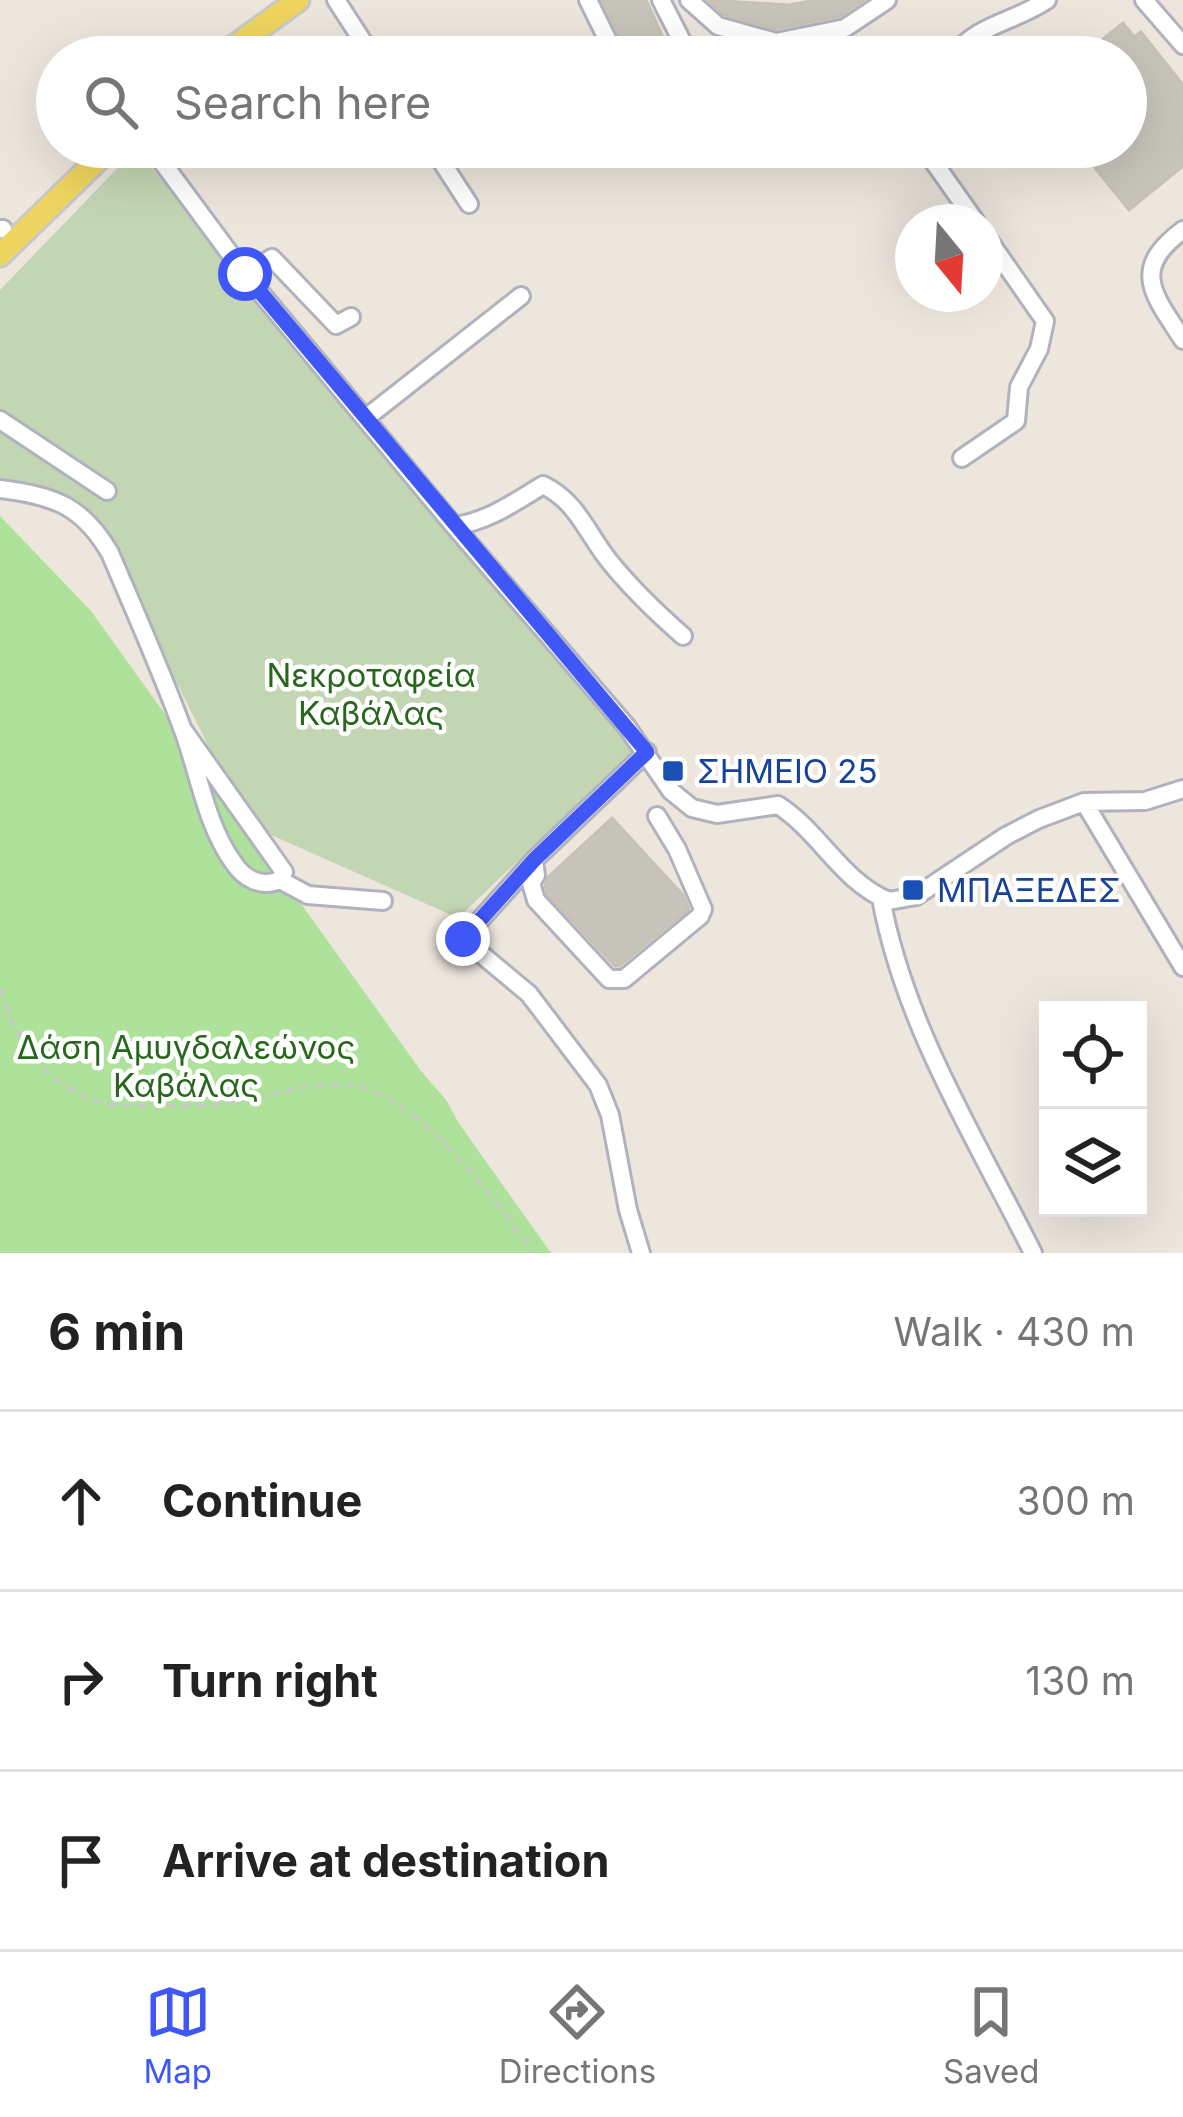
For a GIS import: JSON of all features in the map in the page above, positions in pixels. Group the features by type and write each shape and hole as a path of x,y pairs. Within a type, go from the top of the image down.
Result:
{"main road":[{"path":"249,36 298,0"},
{"path":"0,256 90,168"}],"street":[{"path":"336,0 360,36"},
{"path":"588,0 606,36"},
{"path":"661,0 679,36"},
{"path":"688,0 718,26 754,36"},
{"path":"806,36 845,28 886,0"},
{"path":"969,36 1022,17 1047,0"},
{"path":"1144,0 1183,45"},
{"path":"167,168 245,274 647,752 671,790 692,808 717,814 778,805 860,885 890,902 916,896 1006,836 1084,802 1145,801 1183,789"},
{"path":"446,168 470,204"},
{"path":"938,168 963,204"},
{"path":"1183,230 1157,250 1150,268 1157,300 1183,340"},
{"path":"245,274 272,258 336,325 351,317"},
{"path":"962,458 1016,421 1019,387 1039,350 1045,321 1003,262"},
{"path":"366,418 521,296"},
{"path":"0,420 107,491"},
{"path":"454,526 498,512 543,485 560,493 610,562 683,636"},
{"path":"0,489 52,499 76,510 94,526 110,553 184,731 209,811 236,867 254,881 268,885 280,880 281,862 249,826 184,731"},
{"path":"641,1253 610,1115 598,1084 529,994 463,939 534,860 647,752"},
{"path":"1084,802 1183,967"},
{"path":"534,860 536,875 531,883 536,900 609,979 624,979 703,909 657,816"},
{"path":"280,880 308,895 383,901"},
{"path":"881,898 898,970 916,1017 1033,1253"}],"path":[{"path":"0,989 13,1029 54,1079 96,1102 112,1106 219,1104 337,1084 391,1096 509,1215 532,1253"}],"green space":[{"name":"Νεκροταφεία Καβάλας","path":"118,168 152,168 636,748 458,918 262,831 238,805 95,520 0,487 0,290"},
{"name":"Δάση Αμυγδαλεώνος Καβάλας","path":"0,516 91,611 447,1101 551,1253 0,1253"}],"building":[{"path":"602,0 646,0 662,36 619,36"},
{"path":"708,0 789,5 864,0 840,16 776,29 724,15"},
{"path":"1123,23 1133,36 1107,36"},
{"path":"1147,40 1183,85 1183,166 1129,210 1095,168 1147,168"},
{"path":"612,818 683,895 689,909 619,966 547,894 545,885"}],"place":[{"name":"ΣΗΜΕΙΟ 25","path":"673,771"},
{"name":"ΜΠΑΞΕΔΕΣ","path":"913,890"}],"route":[{"path":"245,274 647,752 534,860 463,939"}]}
